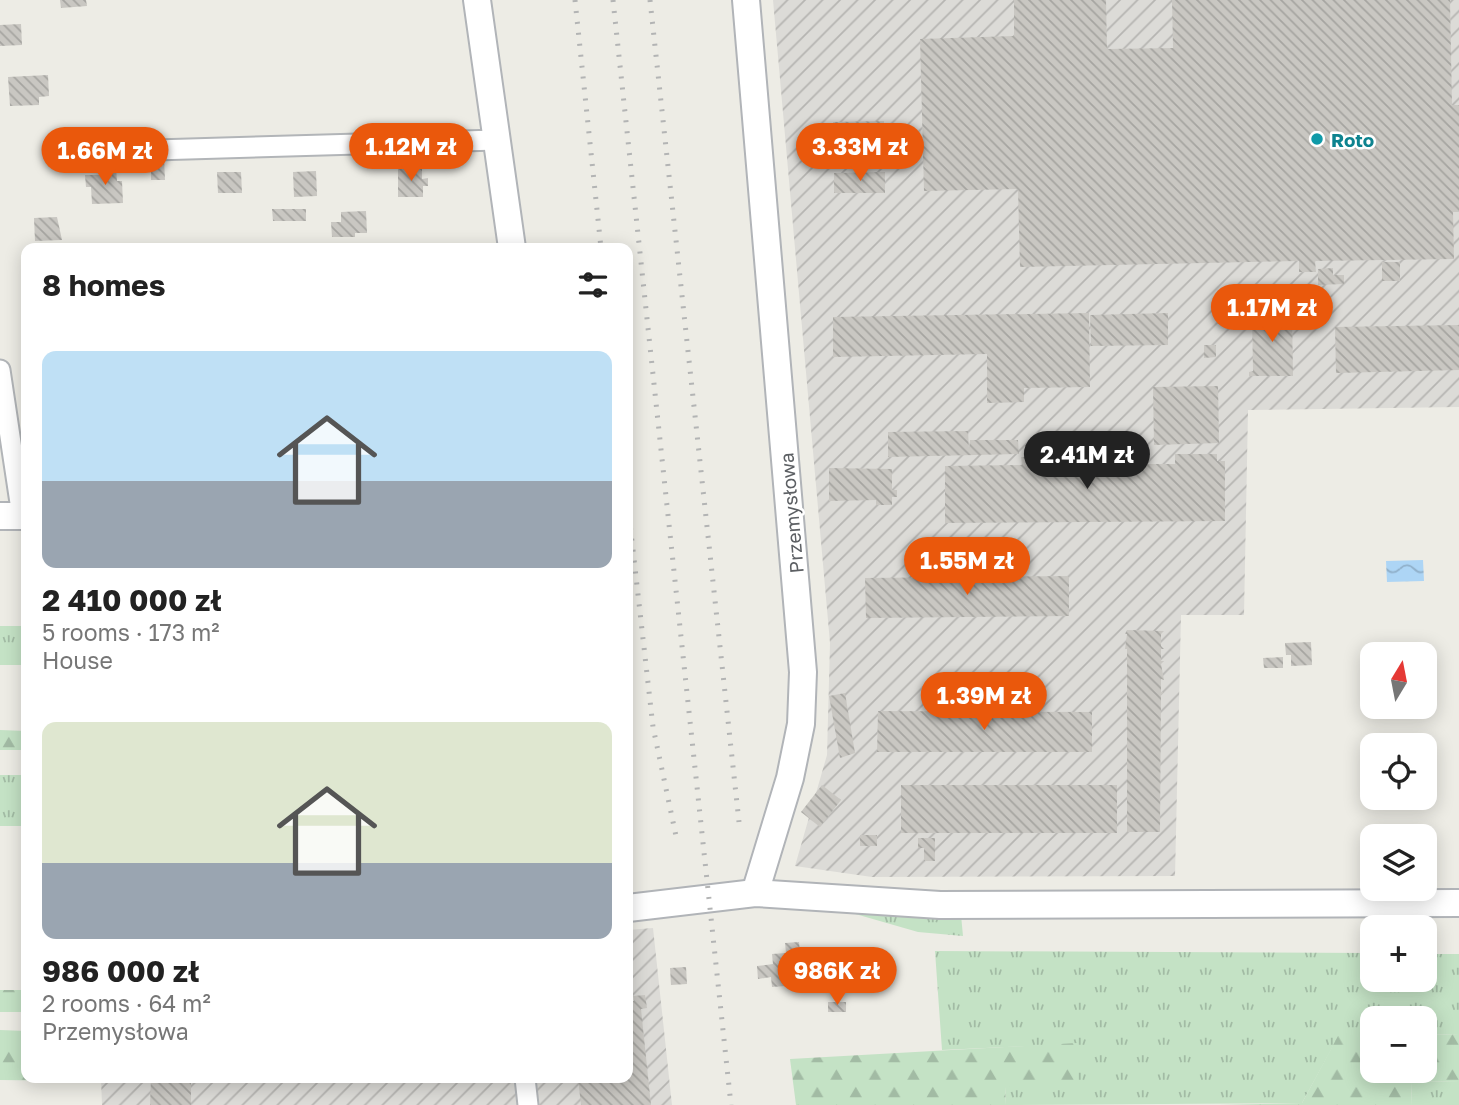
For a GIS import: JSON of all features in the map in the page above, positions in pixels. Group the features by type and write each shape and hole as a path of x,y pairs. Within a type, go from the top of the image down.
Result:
{"street":[{"path":"477,0 511,243"},
{"name":"Przemysłowa","path":"746,0 803,673 801,724 790,778 755,893"},
{"path":"155,150 497,140"},
{"path":"0,370 16,516"},
{"path":"633,907 755,893 940,905 1459,903"},
{"path":"525,1083 528,1105"}],"shaded area":[{"path":"773,0 1459,0 1459,407 1248,410 1244,615 1181,615 1175,876 872,877 795,866 827,755 830,643"},
{"path":"653,928 672,1105 102,1105 101,1083 633,1083 633,930"}],"green space":[{"path":"0,626 21,626 21,665 0,665"},
{"path":"0,730 21,731 21,750 0,750"},
{"path":"0,775 21,775 21,826 0,826"},
{"path":"838,909 961,915 963,936 918,932"},
{"path":"935,951 1360,953 1360,992 1437,992 1437,954 1459,954 1459,1034 1437,1035 1437,1006 1360,1006 1360,1036 1338,1037 1302,1103 1006,1105 1005,1087 1077,1044 942,1050"},
{"path":"0,990 21,990 21,1012 0,1012"},
{"path":"0,1030 21,1031 21,1080 0,1080"},
{"path":"1459,1034 1459,1081 1437,1081 1437,1035"},
{"path":"1338,1036 1360,1036 1360,1083 1411,1083 1412,1105 1219,1105 1302,1103"},
{"path":"1077,1043 1077,1084 1005,1087 1006,1105 796,1105 790,1059"},
{"path":"1459,1081 1459,1105 1412,1105 1411,1083"}],"water":[{"path":"1423,560 1424,581 1387,582 1386,561"}],"building":[{"path":"60,0 86,0 87,6 61,8"},
{"path":"1014,0 1106,0 1107,49 1173,48 1172,0 1450,0 1452,105 1459,105 1459,212 1453,212 1454,259 1315,261 1316,272 1299,272 1299,261 1020,267 1018,189 924,191 920,39 1014,36"},
{"path":"21,24 22,45 0,46 0,25"},
{"path":"48,75 49,96 39,97 39,105 10,106 8,77"},
{"path":"884,121 884,141 833,142 833,122"},
{"path":"884,146 884,166 834,167 833,147"},
{"path":"377,151 395,151 395,169 378,169"},
{"path":"164,159 165,180 151,180 151,160"},
{"path":"102,167 116,167 117,181 122,181 123,203 92,204 91,187 86,187 85,175 102,175"},
{"path":"398,169 422,169 422,179 428,178 428,186 423,186 423,197 398,197"},
{"path":"316,171 317,196 294,197 293,172"},
{"path":"217,172 241,172 242,193 218,193"},
{"path":"885,172 885,193 834,193 834,173"},
{"path":"272,209 306,209 306,221 273,221"},
{"path":"366,211 367,233 355,233 355,237 332,237 331,222 341,222 341,212"},
{"path":"57,217 62,240 35,241 34,218"},
{"path":"1382,262 1400,262 1400,281 1382,281"},
{"path":"1333,268 1333,275 1344,275 1344,284 1318,285 1318,269"},
{"path":"1292,312 1293,376 1249,376 1249,372 1253,371 1252,313"},
{"path":"1089,313 1090,387 1024,388 1024,402 987,403 987,354 833,357 833,317"},
{"path":"1168,313 1168,345 1091,346 1090,315"},
{"path":"1459,325 1459,370 1336,373 1335,327"},
{"path":"1204,345 1216,345 1216,357 1204,358"},
{"path":"1218,386 1219,443 1154,445 1153,387"},
{"path":"968,431 969,449 970,440 1018,440 1019,454 888,457 888,432"},
{"path":"1175,454 1217,454 1217,461 1225,461 1225,521 945,523 945,466 1022,465 1021,457 1127,456 1127,464 1175,464"},
{"path":"829,468 892,469 892,490 897,490 897,497 892,497 892,505 876,505 876,500 829,501"},
{"path":"1069,576 1069,616 866,618 865,578"},
{"path":"1127,630 1164,631 1161,634 1164,680 1161,679 1161,692 1164,692 1161,695 1160,832 1127,832"},
{"path":"1311,642 1312,665 1291,666 1291,655 1286,655 1285,643"},
{"path":"1283,657 1283,668 1264,668 1263,658"},
{"path":"845,693 855,753 840,758 829,696"},
{"path":"878,711 1092,712 1092,752 877,752"},
{"path":"822,785 841,800 820,827 801,812"},
{"path":"901,785 1117,785 1117,833 901,833"},
{"path":"860,835 877,835 877,846 860,846"},
{"path":"918,838 935,838 935,861 924,861 924,848 918,848"},
{"path":"799,942 801,962 782,964 785,986 772,987 771,977 758,979 757,966 773,964 772,954 786,953 785,943"},
{"path":"686,967 687,984 671,985 670,968"},
{"path":"645,995 647,1008 641,1009 651,1105 581,1105 579,1083 633,1083 633,996"},
{"path":"828,1002 846,1002 846,1012 828,1012"},
{"path":"151,1083 191,1083 191,1105 150,1105"}],"railway":[{"path":"575,0 600,243"},
{"path":"613,0 731,1105"},
{"path":"650,0 739,822"},
{"path":"633,550 653,727 676,836"}],"place":[{"name":"Roto","path":"1317,139"}]}
